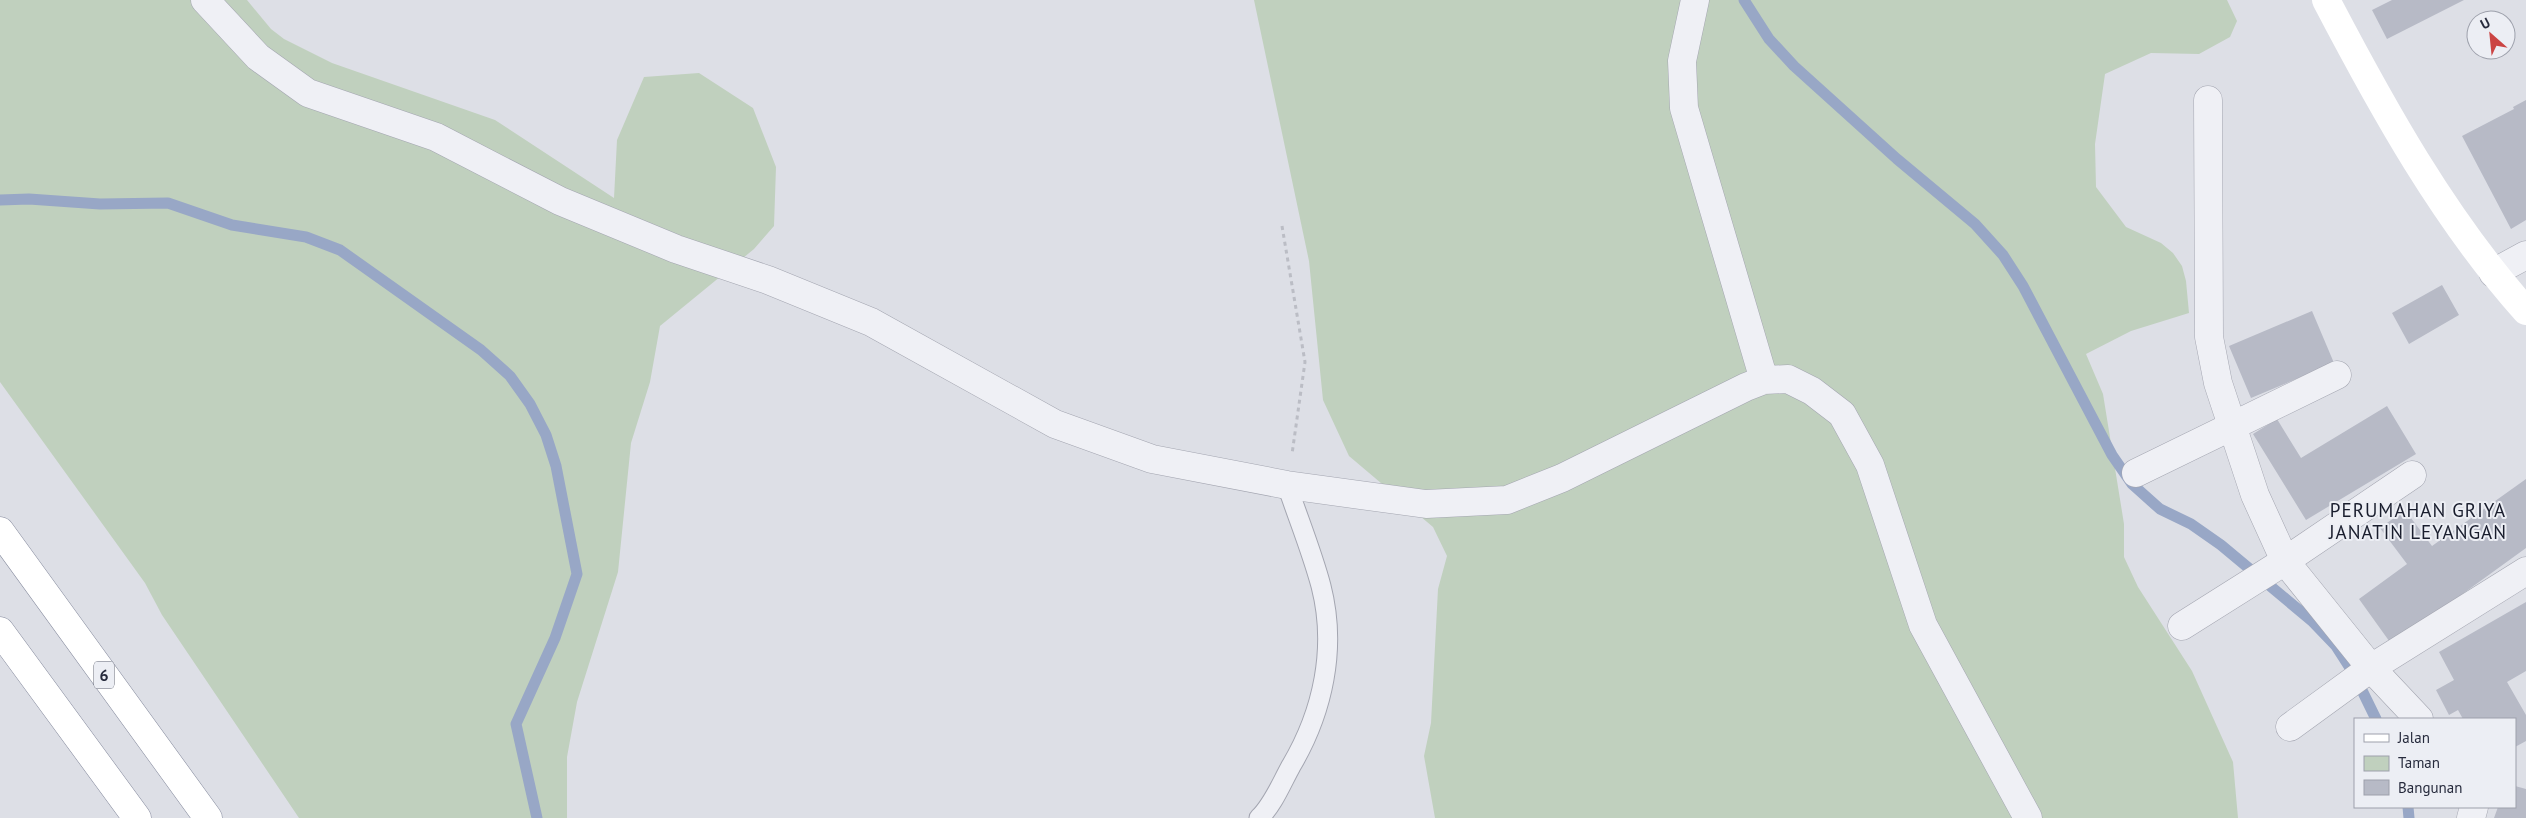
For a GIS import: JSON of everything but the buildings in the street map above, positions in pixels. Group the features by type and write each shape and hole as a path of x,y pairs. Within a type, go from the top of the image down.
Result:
{"main road":[{"path":"2326,0 2364,72 2450,216 2492,273 2526,311"},
{"name":"6","path":"0,531 208,818"},
{"path":"0,631 137,818"}],"street":[{"path":"205,0 258,57 308,93 436,137 560,201 676,249 768,280 871,322 1055,424 1152,460 1288,484 1426,504 1507,500 1562,478 1746,387 1764,380 1788,379 1812,391 1842,414 1870,465 1923,625 2028,818"},
{"path":"1695,0 1682,61 1684,108 1764,380"},
{"path":"2208,100 2209,337 2218,383 2255,494 2268,572 2360,675 2417,718"},
{"path":"2492,273 2526,256"},
{"path":"2136,473 2337,375"},
{"path":"2182,626 2268,572 2412,475"},
{"path":"2290,727 2360,675 2524,575"}],"lane":[{"path":"1259,818 1299,752 1319,707 1328,658 1327,621 1321,586 1288,484"}],"path":[{"path":"1282,226 1305,362 1288,484"}],"green space":[{"path":"0,0 247,0 271,29 284,39 332,63 495,120 614,198 617,140 644,77 699,73 753,108 776,167 774,226 754,249 660,326 650,382 631,443 618,572 577,702 567,757 567,818 299,818 162,615 145,583 0,382"},
{"path":"1254,0 2227,0 2237,21 2230,37 2199,54 2151,53 2105,74 2095,144 2096,187 2126,227 2161,243 2173,253 2182,266 2186,281 2189,313 2131,331 2086,354 2103,394 2124,524 2124,557 2138,587 2192,671 2233,762 2238,818 1435,818 1424,756 1431,723 1438,589 1447,556 1433,527 1349,456 1323,400 1309,261"}],"waterway":[{"path":"1744,0 1769,39 1794,66 1897,159 1975,224 2003,255 2023,286 2112,455 2132,484 2160,509 2191,524 2221,545 2312,621 2336,646 2354,674 2376,718"},
{"path":"0,200 29,199 100,204 168,203 232,225 306,237 340,250 481,350 510,376 530,404 546,435 556,466 577,574 555,638 516,724 537,818"},
{"path":"2408,808 2409,818"}],"district":[{"name":"PERUMAHAN GRIYA JANATIN LEYANGAN","path":"2418,521"}]}
